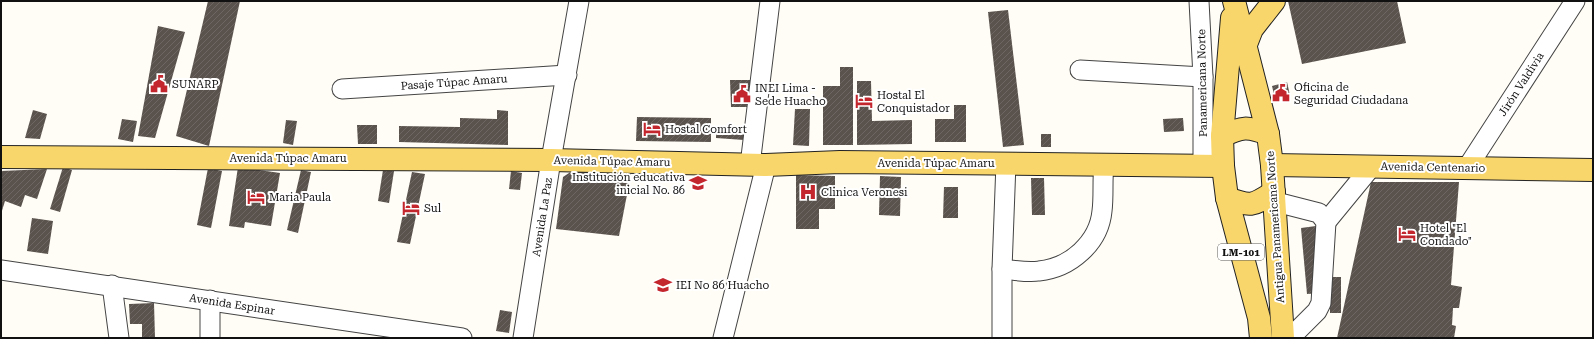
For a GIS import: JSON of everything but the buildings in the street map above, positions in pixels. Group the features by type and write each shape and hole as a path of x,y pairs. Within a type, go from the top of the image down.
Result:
{"main road":[{"name":"Antigua Panamericana Norte","path":"1234,1 1268,134 1275,197 1283,338"},
{"name":"Antigua Panamericana Norte","path":"1234,1 1222,136 1213,166 1227,198 1259,318 1261,338"},
{"path":"1245,47 1252,29 1274,1"},
{"path":"1222,136 1239,128 1252,128 1268,134"},
{"name":"Avenida Túpac Amaru","path":"1,157 551,160 758,165 840,162 1213,166"},
{"name":"Avenida Centenario","path":"1272,165 1593,170"},
{"path":"1227,198 1241,203 1255,204 1275,197"}],"street":[{"name":"Avenida La Paz","path":"523,338 551,160 579,1"},
{"path":"723,338 758,165 770,1"},
{"name":"Panamericana Norte","path":"1199,1 1203,77 1213,166"},
{"name":"Jirón Valdivia","path":"1467,168 1575,1"},
{"path":"1080,70 1203,77"},
{"name":"Pasaje Túpac Amaru","path":"342,89 567,75"},
{"path":"1002,338 1002,269 1006,163"},
{"path":"1002,269 1039,272 1064,263 1081,253 1096,235 1102,212 1104,165"},
{"path":"1290,338 1317,311 1321,303 1326,222 1372,166"},
{"path":"1275,197 1319,213 1326,222"},
{"name":"Avenida Espinar","path":"1,270 112,285 462,338"},
{"path":"112,285 119,338"},
{"path":"210,300 210,338"}],"place":[{"name":"SUNARP","path":"159,84"},
{"name":"Oficina de Seguridad Ciudadana","path":"1281,93"},
{"name":"INEI Lima - Sede Huacho","path":"742,94"},
{"name":"Hostal El Conquistador","path":"864,101"},
{"name":"Hostal Comfort","path":"652,129"},
{"name":"Institución educativa inicial No. 86","path":"698,183"},
{"name":"Clinica Veronesi","path":"808,192"},
{"name":"Maria Paula","path":"256,197"},
{"name":"Sul","path":"411,208"},
{"name":"Hotel \"El Condado\"","path":"1407,234"},
{"name":"IEI No 86 Huacho","path":"663,285"}]}
